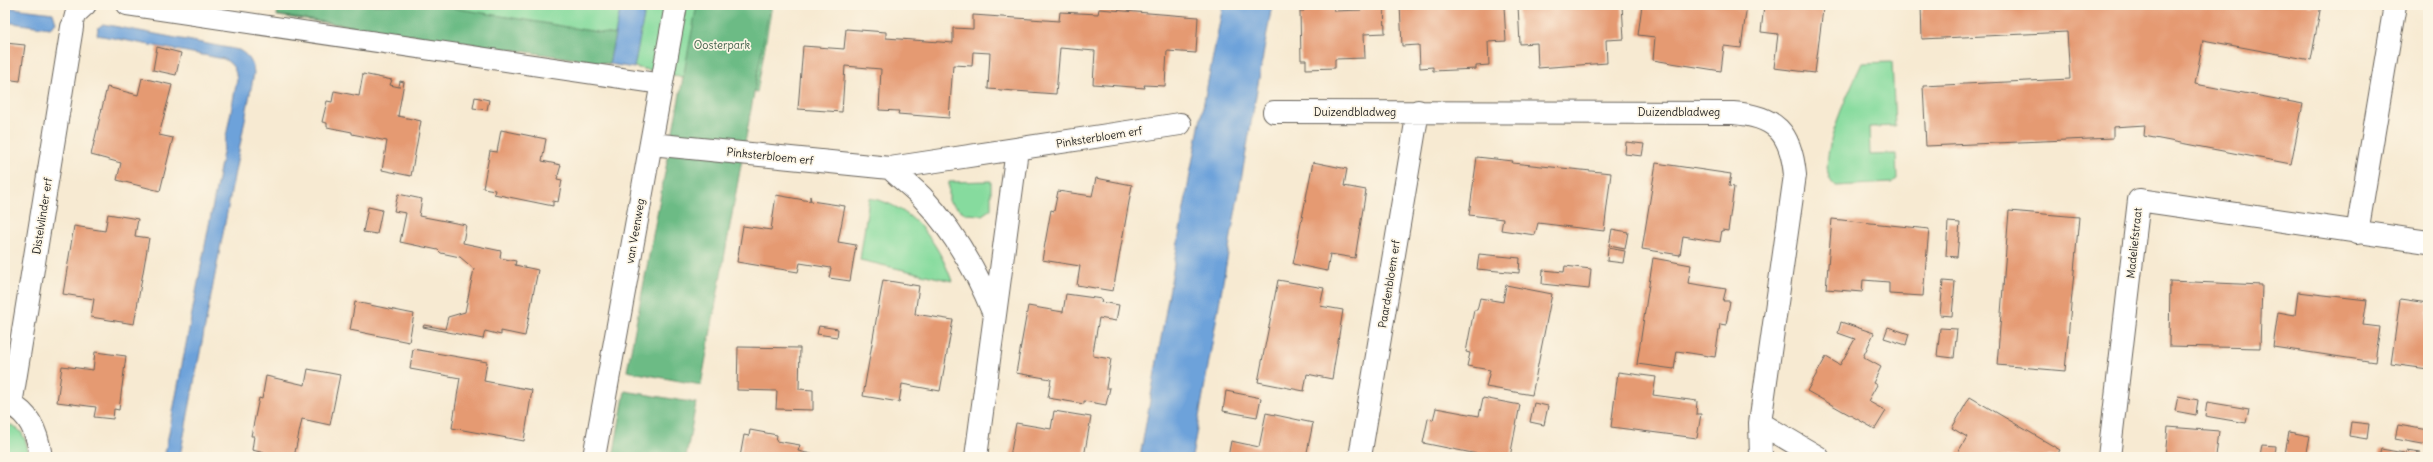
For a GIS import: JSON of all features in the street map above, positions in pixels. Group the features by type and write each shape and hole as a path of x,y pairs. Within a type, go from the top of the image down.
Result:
{"street":[{"name":"van Veenweg","path":"594,457 676,5"},
{"path":"2357,233 2395,5"},
{"name":"Distelvlinder erf","path":"41,457 29,420 22,410 8,406 72,27"},
{"name":"Duizendbladweg","path":"1274,112 1418,111 1733,113 1753,114 1770,121 1785,136 1793,154 1795,175 1760,423 1761,457"},
{"name":"Paardenbloem erf","path":"1360,457 1418,111"},
{"name":"Pinksterbloem erf","path":"651,144 890,168 1017,150 1180,124"},
{"path":"976,457 1017,150"},
{"path":"890,168 922,197 949,232 980,280 994,314"},
{"name":"Madeliefstraat","path":"2109,457 2138,200 2357,233 2428,242"},
{"path":"1760,423 1818,457"}],"lane":[{"path":"72,27 75,15 86,5"},
{"path":"127,5 662,84"}],"green space":[{"name":"Oosterpark","path":"279,5 772,5 757,92 634,67 277,16"},
{"path":"279,5 435,5 616,35 609,64 277,15"},
{"path":"697,5 770,5 701,385 627,371"},
{"path":"1892,62 1895,126 1869,127 1870,155 1896,154 1897,179 1891,183 1836,186 1829,177 1827,163 1835,127 1850,89 1862,63"},
{"path":"991,181 991,209 982,215 966,214 949,202 949,182"},
{"path":"869,198 898,208 921,228 931,239 952,281 860,260"},
{"path":"625,391 696,403 686,457 613,457"},
{"path":"11,425 16,427 22,434 30,457 5,457 5,426"}],"water":[{"path":"621,5 646,5 634,68 609,64"},
{"path":"1223,5 1272,5 1192,457 1140,457 1192,163"},
{"path":"5,7 53,13 56,23 50,28 5,22"},
{"path":"103,24 239,50 250,60 254,73 180,456 165,453 237,76 232,65 224,59 97,35 98,28"}],"building":[{"path":"1333,5 1334,11 1361,10 1361,5 1384,5 1385,33 1364,34 1365,58 1335,59 1335,68 1306,69 1306,60 1301,60 1300,11 1304,11 1304,6"},
{"path":"1400,5 1504,6 1506,41 1488,42 1489,65 1476,66 1476,69 1433,71 1433,67 1420,68 1419,45 1402,46"},
{"path":"1518,5 1622,5 1624,39 1606,40 1607,63 1538,68 1537,43 1520,44"},
{"path":"1642,5 1747,5 1741,48 1724,46 1721,71 1653,60 1655,37 1638,35"},
{"path":"1764,5 1794,5 1823,9 1815,73 1774,68 1778,34 1761,32"},
{"path":"1921,5 2321,5 2311,60 2203,40 2195,84 2303,104 2291,164 2144,136 2145,125 2113,127 2113,138 1926,146 1923,86 2070,79 2067,32 1922,39"},
{"path":"1099,9 1198,17 1196,53 1167,51 1165,86 1144,85 1145,88 1093,84 1095,51 1060,48 1056,94 988,89 990,53 973,52 972,66 953,65 949,118 898,114 899,111 879,110 881,69 845,66 842,112 798,109 803,46 844,49 846,29 886,32 886,38 953,43 953,28 973,29 973,15 1059,21 1060,12 1098,14"},
{"path":"5,43 25,45 20,81 5,79"},
{"path":"157,47 181,53 176,75 153,70"},
{"path":"363,74 392,80 390,85 399,87 400,81 404,82 398,116 421,121 411,176 382,170 387,141 327,127 327,123 322,122 327,101 332,102 334,91 359,96"},
{"path":"142,78 172,85 159,135 173,138 160,191 117,180 121,163 91,155 107,87 138,95"},
{"path":"475,97 489,100 487,110 473,108"},
{"path":"501,130 546,139 542,161 561,165 557,179 562,180 558,202 553,201 553,206 494,194 495,190 483,188 490,151 497,152"},
{"path":"1626,142 1644,144 1642,156 1625,154"},
{"path":"5,143 9,143 6,166 5,166"},
{"path":"1477,157 1513,161 1512,163 1611,173 1604,231 1538,223 1535,235 1501,230 1503,219 1469,215"},
{"path":"1313,162 1347,169 1344,186 1366,190 1355,258 1330,254 1327,271 1293,264"},
{"path":"1656,163 1731,174 1729,186 1734,187 1728,231 1722,230 1720,242 1683,236 1680,255 1642,249"},
{"path":"1096,178 1132,185 1113,291 1077,285 1080,266 1042,260 1051,210 1054,211 1058,191 1092,196"},
{"path":"398,194 422,199 419,216 466,225 463,243 501,251 500,258 516,261 515,265 538,270 525,336 501,331 501,335 485,331 483,339 423,327 424,325 445,329 448,317 465,312 474,269 460,257 441,253 438,250 400,242 406,213 394,211"},
{"path":"776,195 810,201 810,196 811,201 845,206 838,242 856,245 850,281 829,278 831,268 800,263 798,272 737,262 743,226 771,230"},
{"path":"368,207 382,210 377,234 363,232"},
{"path":"2009,211 2079,217 2065,371 1997,365"},
{"path":"108,214 138,219 135,236 149,238 134,324 91,317 94,299 63,294 74,226 105,231"},
{"path":"1832,219 1929,229 1923,296 1889,294 1889,282 1863,280 1862,292 1826,289"},
{"path":"1948,222 1960,223 1957,257 1946,256"},
{"path":"1612,229 1628,232 1625,249 1609,246"},
{"path":"1608,248 1625,251 1623,263 1607,261"},
{"path":"1479,254 1520,258 1519,273 1477,269"},
{"path":"1653,258 1691,265 1688,283 1726,289 1723,301 1730,301 1726,325 1720,324 1715,357 1677,351 1674,369 1637,364"},
{"path":"1565,266 1591,269 1589,289 1542,284 1543,270 1564,272"},
{"path":"883,280 919,286 915,314 953,320 940,391 902,384 899,402 863,396"},
{"path":"1278,280 1324,288 1320,306 1343,310 1332,379 1307,374 1304,391 1258,382"},
{"path":"1943,281 1955,282 1952,316 1940,315"},
{"path":"2170,281 2262,285 2260,348 2169,346"},
{"path":"1506,285 1552,294 1532,395 1486,387 1490,370 1467,366 1470,353 1466,352 1474,310 1477,310 1480,298 1503,302"},
{"path":"2298,292 2367,300 2363,325 2380,327 2375,362 2273,347 2278,312 2295,315"},
{"path":"1066,294 1102,299 1101,302 1119,305 1116,321 1099,318 1093,352 1093,356 1111,359 1106,388 1110,388 1106,405 1084,401 1084,404 1048,398 1051,379 1016,373 1028,306 1063,312"},
{"path":"2400,299 2428,303 2428,369 2391,364"},
{"path":"355,302 414,314 409,342 350,330"},
{"path":"1841,322 1874,333 1863,357 1881,367 1873,383 1877,385 1868,401 1886,411 1875,429 1807,391 1826,357 1840,365 1855,339 1838,333"},
{"path":"819,326 838,329 837,337 817,334"},
{"path":"1888,327 1909,334 1906,345 1884,338"},
{"path":"1940,328 1957,329 1954,358 1937,356"},
{"path":"738,347 800,348 799,389 813,390 813,410 776,409 777,391 737,390"},
{"path":"413,349 487,362 484,381 532,390 524,441 452,428 460,378 410,369"},
{"path":"95,352 126,356 119,410 114,409 113,419 94,417 96,407 57,402 62,366 93,370"},
{"path":"308,369 340,375 330,425 302,419 294,457 268,457 269,454 252,450 254,436 251,436 259,398 262,399 266,376 305,385"},
{"path":"1618,372 1656,377 1653,395 1697,401 1696,414 1701,414 1697,438 1611,427"},
{"path":"1226,391 1261,398 1257,417 1223,411"},
{"path":"2178,396 2198,400 2196,415 2175,411"},
{"path":"1970,397 2060,450 2056,457 1955,457 1967,437 1952,428"},
{"path":"1483,398 1520,405 1510,457 1492,457 1423,443 1428,419 1433,420 1436,408 1479,416"},
{"path":"2207,402 2249,409 2246,423 2205,416"},
{"path":"1534,403 1548,406 1544,425 1530,422"},
{"path":"1054,411 1091,417 1084,457 1010,457 1016,423 1051,429"},
{"path":"1266,413 1313,423 1306,457 1228,457 1231,441 1259,447"},
{"path":"2351,422 2369,424 2367,439 2349,436"},
{"path":"2398,425 2428,430 2428,445 2395,439"},
{"path":"2168,427 2219,431 2216,457 2165,457"},
{"path":"750,430 777,435 776,441 800,445 798,451 824,457 740,457 744,435 749,436"},
{"path":"2289,432 2310,436 2306,457 2285,454"},
{"path":"2262,445 2276,446 2275,457 2260,457"},
{"path":"2381,449 2404,453 2403,457 2379,457"},
{"path":"2406,451 2421,453 2420,457 2405,457"}]}
